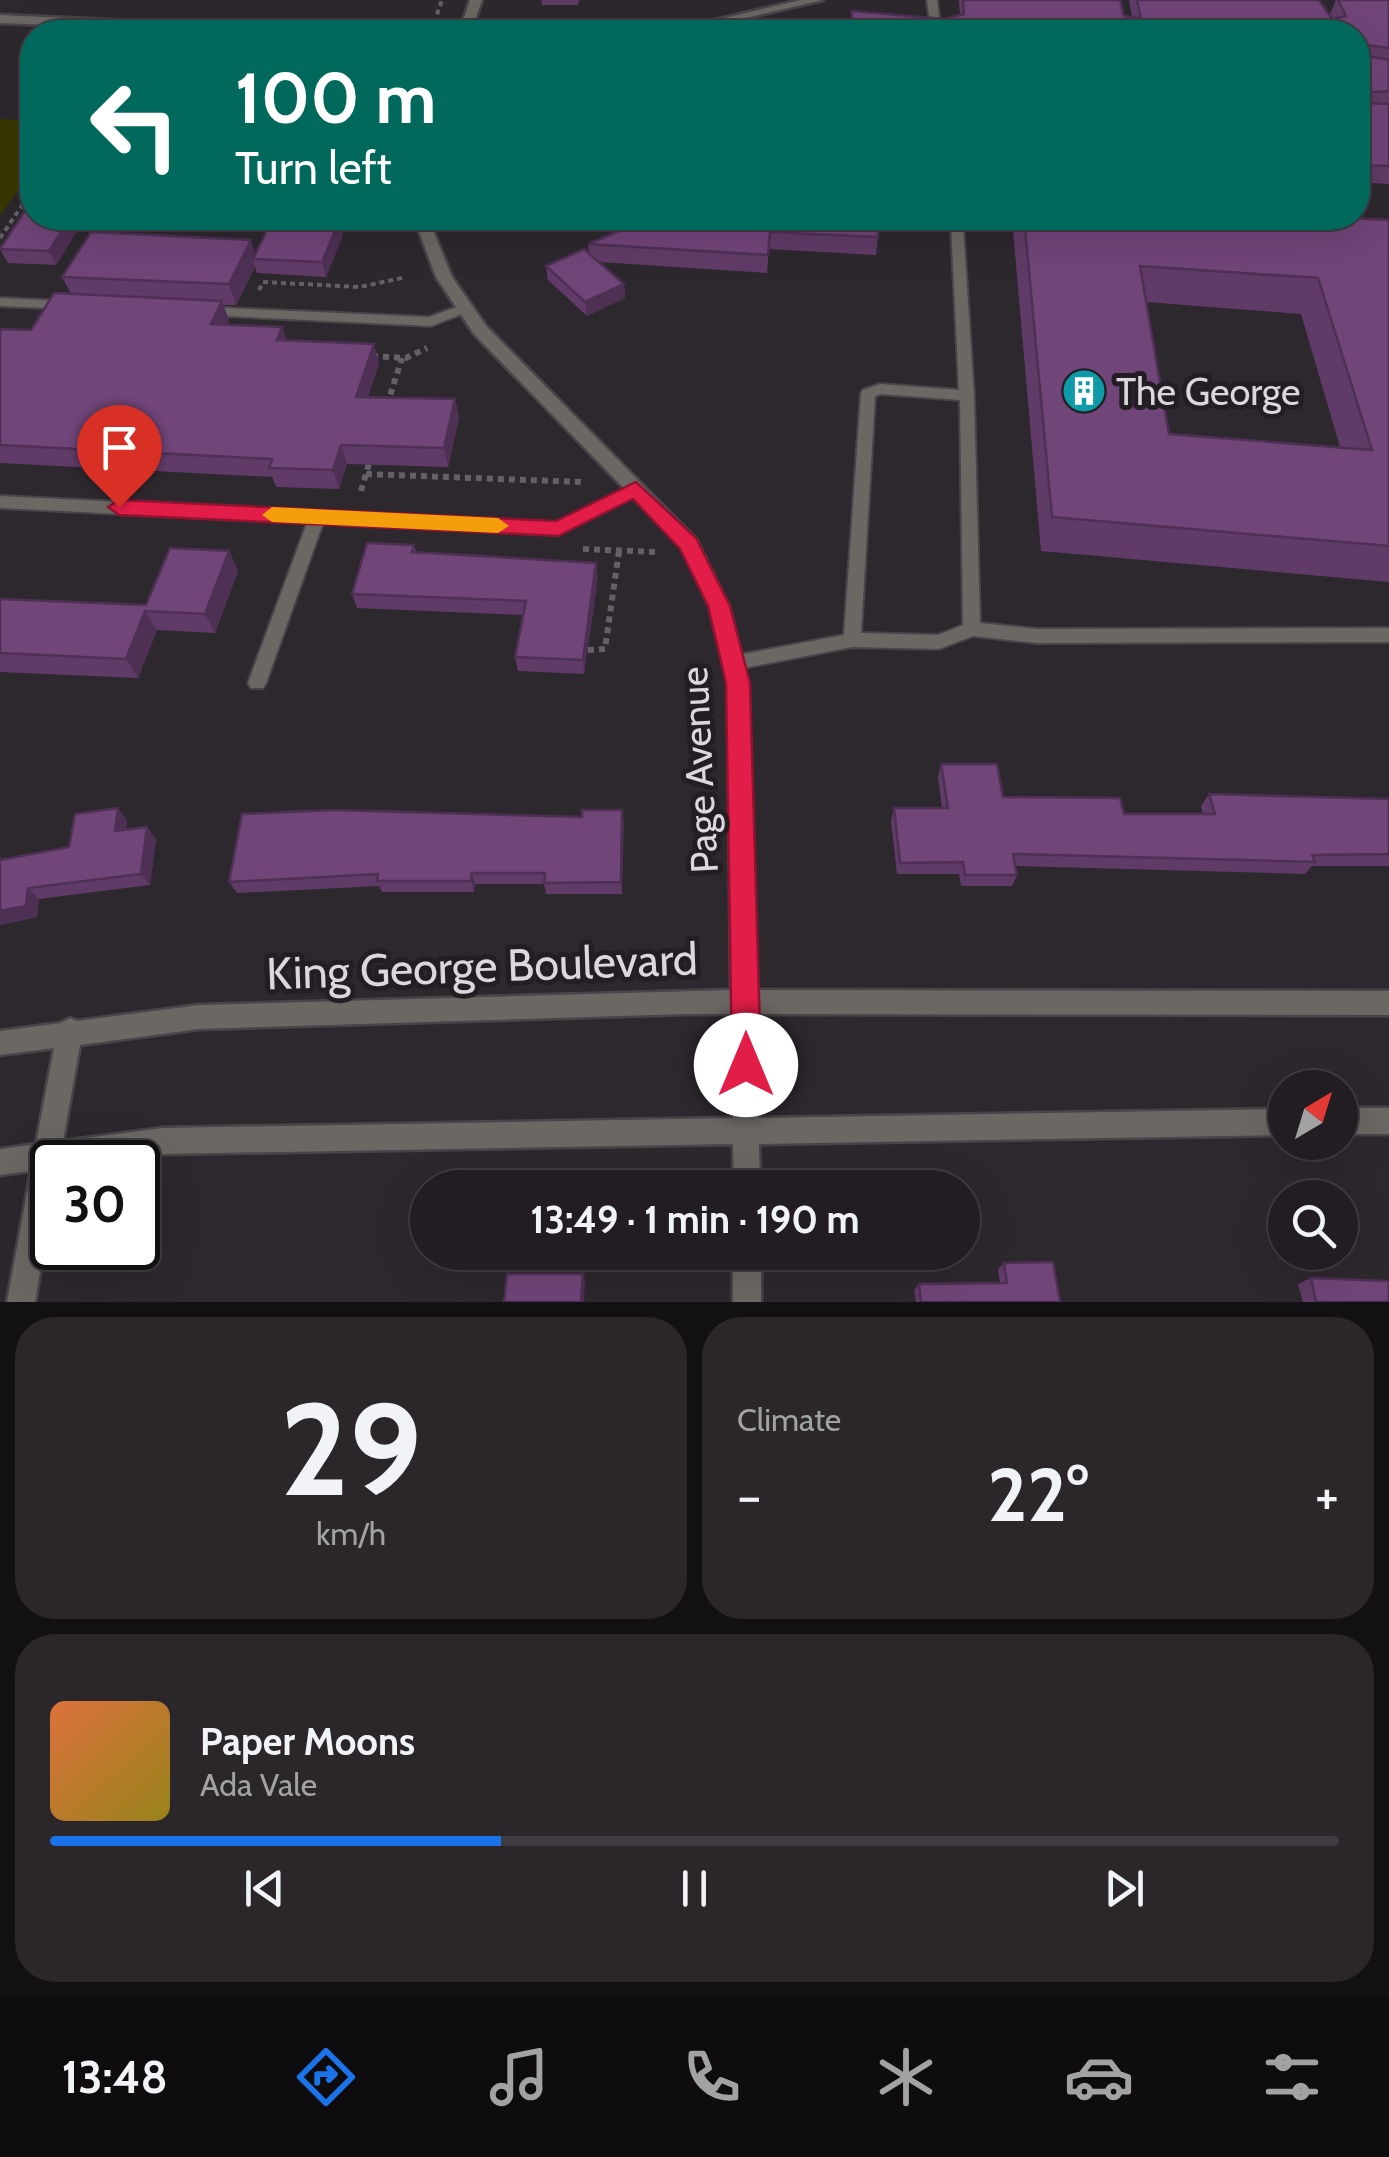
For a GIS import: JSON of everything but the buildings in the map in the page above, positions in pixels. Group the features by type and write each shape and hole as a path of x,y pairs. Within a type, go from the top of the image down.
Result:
{"street":[{"path":"725,20 817,0"},
{"name":"Page Avenue","path":"426,230 444,277 480,330 688,544 719,606 738,683 747,1170"},
{"name":"King George Boulevard","path":"0,1042 70,1030 199,1017 746,1000 1389,1004"},
{"path":"50,1140 70,1030"},
{"path":"1358,1122 1389,1121"},
{"path":"160,1141 1268,1122"},
{"path":"0,1162 30,1156"},
{"path":"21,1302 30,1252"},
{"path":"747,1270 747,1302"}],"lane":[{"path":"957,230 967,396 972,629"},
{"path":"0,302 78,305"},
{"path":"196,311 432,322 465,308"},
{"path":"852,640 868,393 880,389 967,396"},
{"path":"0,502 558,528 636,489"},
{"path":"256,683 316,517"},
{"path":"733,663 852,640 939,642 972,629 1037,636 1389,635"}],"path":[{"path":"0,238 20,209"},
{"path":"386,408 402,358"},
{"path":"359,498 371,457"},
{"path":"366,474 581,482"},
{"path":"588,650 605,649 619,551"}],"shaded area":[{"path":"0,119 20,120 20,187 0,216"}],"slow traffic":[{"path":"272,515 498,526"}],"place":[{"name":"The George","path":"1084,391"}],"route":[{"path":"119,507 558,528 636,489 688,544 719,606 738,683 746,1065"}]}
